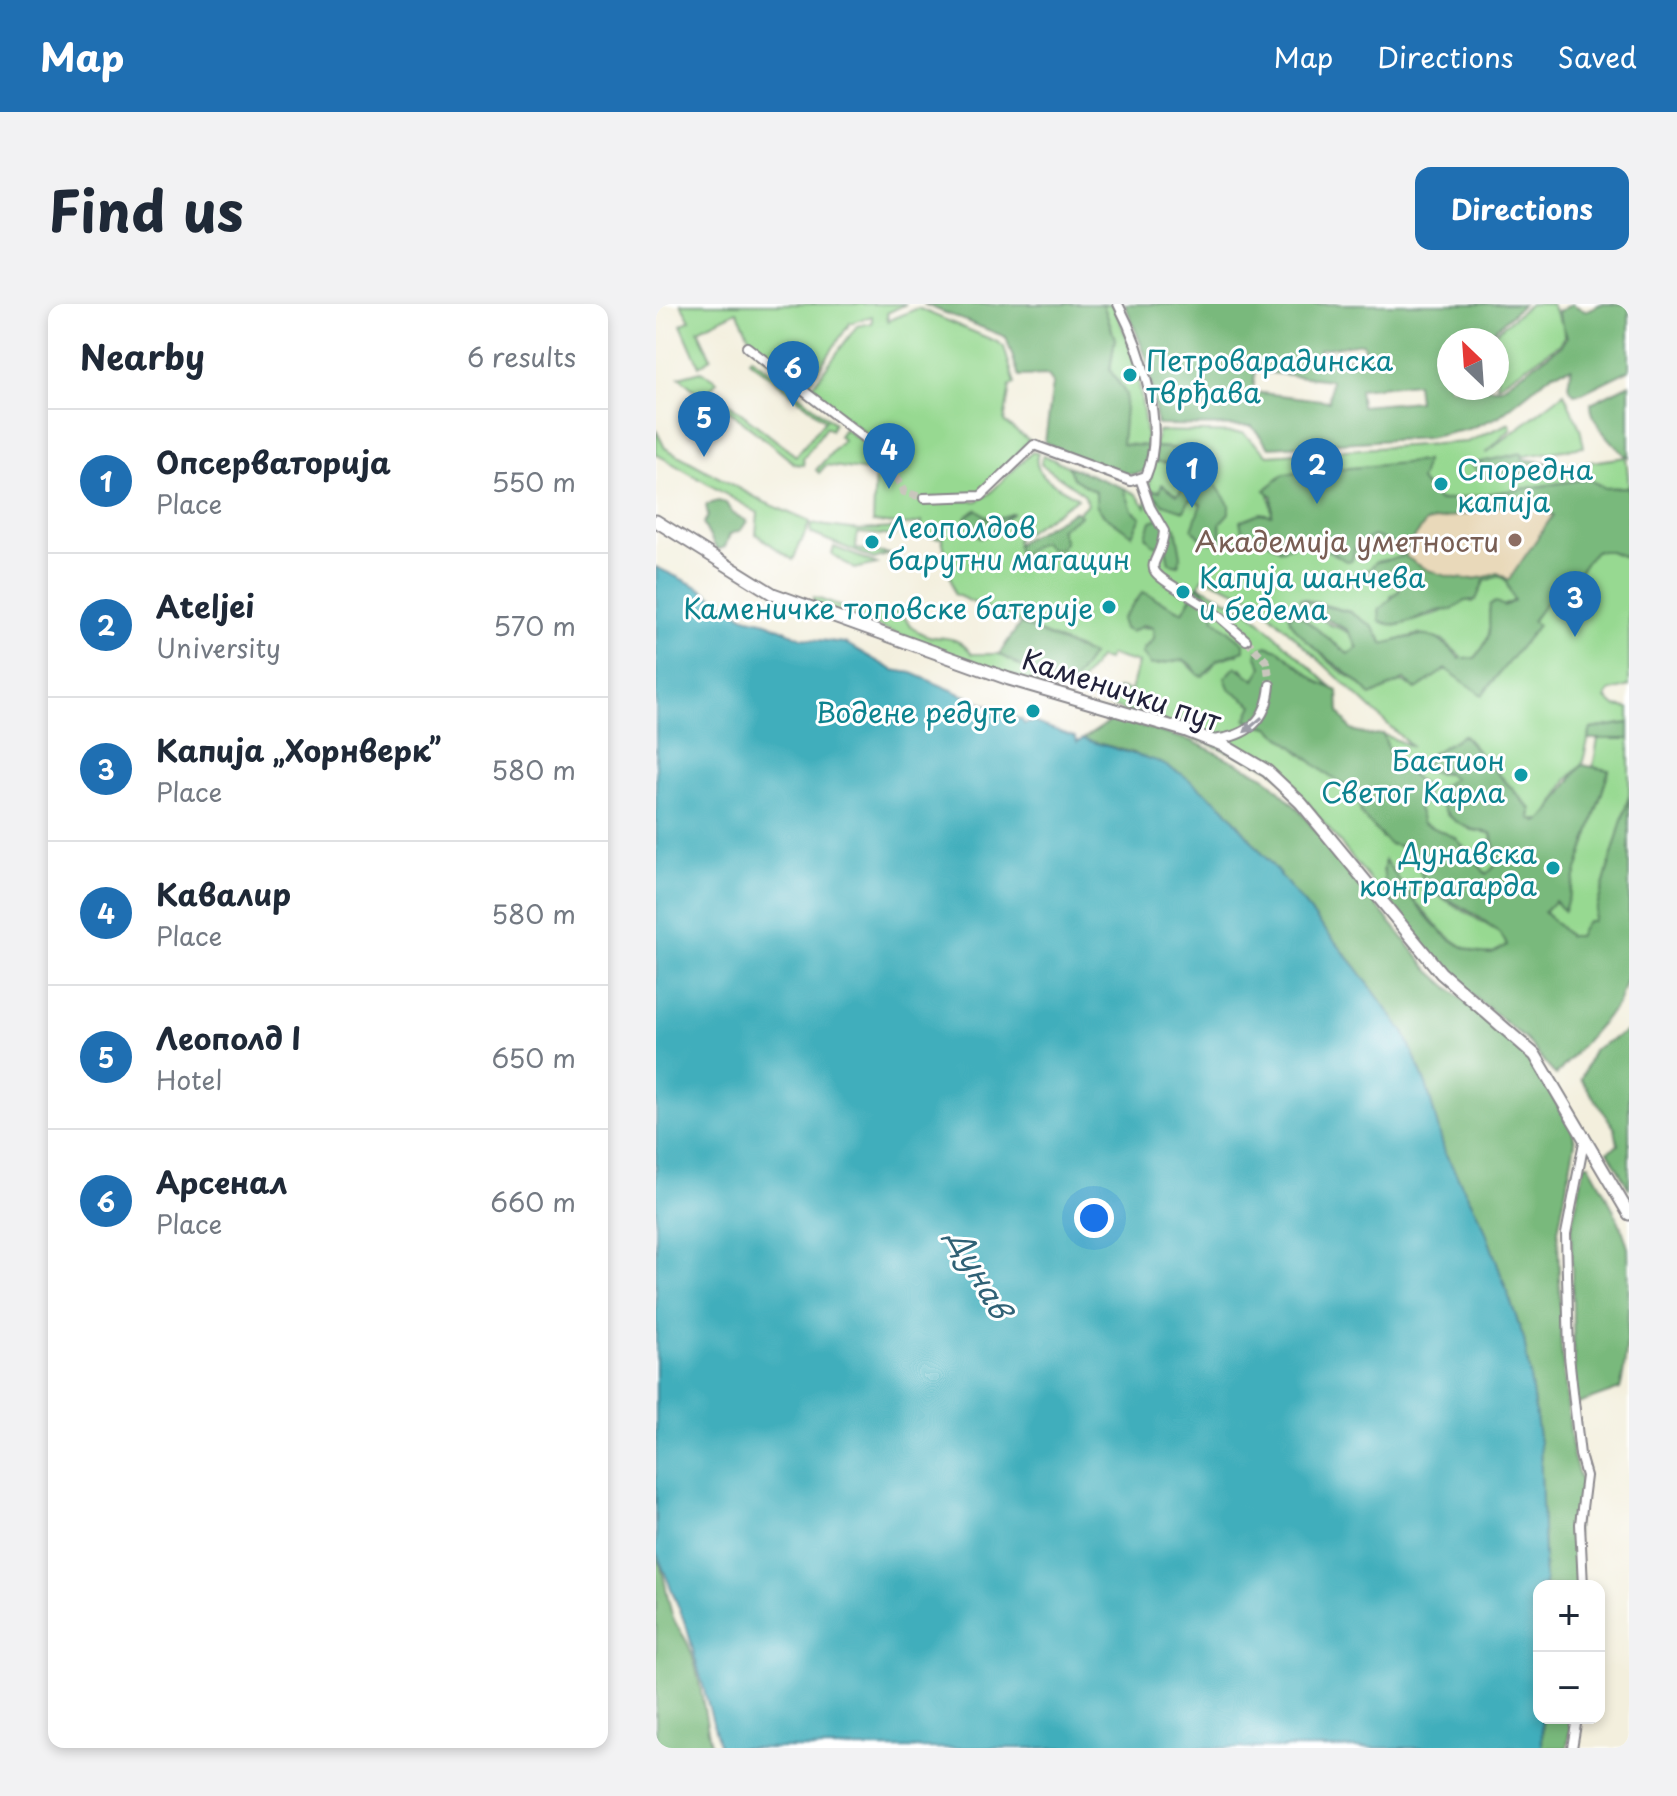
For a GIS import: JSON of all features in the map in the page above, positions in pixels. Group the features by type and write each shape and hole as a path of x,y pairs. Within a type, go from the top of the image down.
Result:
{"main road":[{"name":"Каменички пут","path":"656,521 773,594 1009,679 1211,740 1267,771 1301,803 1441,973 1535,1055 1629,1214"}],"street":[{"path":"1118,304 1142,357 1150,399 1149,469 1141,481"},
{"path":"747,347 876,447"},
{"path":"924,498 981,496 1034,445 1131,481 1141,481"},
{"path":"1141,481 1164,531 1153,558 1154,571 1161,580 1205,606"},
{"path":"1217,615 1246,640"},
{"path":"1211,740 1228,738 1254,726 1269,703 1270,685"},
{"path":"1583,1580 1580,1524 1586,1476 1580,1455 1569,1356 1566,1234 1585,1136"},
{"path":"1572,1748 1576,1724"}],"shaded area":[{"path":"1527,501 1554,515 1509,580 1498,573 1481,580 1445,576 1426,571 1406,557 1406,550 1426,522"}],"green space":[{"path":"681,304 906,304 887,313 888,321 918,308 1004,347 1015,384 1010,386 1004,422 1029,440 984,492 925,501 977,501 989,494 1032,452 1038,453 1036,461 1042,474 1078,498 1016,539 1019,556 1080,516 1078,513 1087,504 1084,494 1041,464 1043,455 1068,466 1073,478 1096,492 1097,504 1124,488 1136,494 1146,507 1153,461 1189,449 1154,447 1158,431 1243,433 1268,455 1467,442 1510,423 1511,429 1486,453 1564,393 1580,428 1584,447 1473,464 1482,478 1626,457 1629,487 1605,488 1588,479 1439,501 1419,481 1425,461 1280,479 1268,487 1272,515 1246,518 1256,534 1281,550 1301,542 1318,543 1337,557 1373,536 1399,545 1402,557 1381,562 1378,581 1391,576 1400,582 1399,591 1391,596 1395,626 1443,611 1466,600 1473,602 1484,581 1498,576 1505,579 1514,601 1489,611 1491,624 1486,642 1475,658 1465,660 1444,641 1419,634 1384,644 1376,631 1350,612 1303,599 1327,623 1348,632 1355,640 1356,652 1348,654 1298,614 1290,621 1343,673 1362,681 1397,682 1416,689 1446,669 1482,694 1538,625 1532,622 1548,599 1555,604 1595,550 1610,551 1629,559 1629,686 1609,692 1606,698 1615,706 1629,708 1629,723 1591,729 1582,765 1567,780 1545,820 1531,820 1531,809 1463,735 1431,754 1438,774 1447,773 1455,778 1447,815 1472,830 1490,833 1496,861 1486,874 1456,838 1423,824 1418,808 1425,800 1426,788 1391,757 1383,734 1412,747 1253,598 1204,577 1199,585 1251,613 1332,687 1318,682 1291,662 1257,650 1262,667 1259,677 1251,680 1241,667 1254,709 1250,712 1249,723 1269,727 1329,776 1357,792 1361,814 1389,844 1404,847 1417,860 1426,888 1500,933 1507,945 1491,953 1474,951 1456,942 1422,910 1385,861 1383,871 1398,914 1305,800 1270,768 1091,698 1092,694 1101,697 1102,693 1115,696 1118,688 1131,691 1138,663 1110,655 1108,660 1099,658 1073,693 1047,688 812,603 814,597 847,609 899,611 924,634 958,641 972,654 999,654 1033,673 1071,685 1092,655 954,594 942,538 922,536 922,522 909,525 873,522 875,472 826,465 819,473 816,470 843,440 839,436 844,429 873,449 875,469 876,442 813,391 814,384 857,326 872,323 872,316 850,323 809,383 802,386 756,350 737,311 698,330 711,358 699,366 681,325 690,320","holes":["1197,587 1202,591 1216,622 1232,638 1238,654 1217,660 1208,672 1195,671 1184,660 1169,659 1158,665 1144,648 1154,639 1153,628 1138,627 1143,592 1183,612"]},
{"path":"923,304 1103,304 1115,339 1110,370 1126,394 1122,444 1147,446 1146,470 1137,474 1111,471 1045,442 1053,383 1048,375 1019,376 1006,337"},
{"path":"1103,304 1112,304 1127,338 1140,391 1147,446 1122,445 1124,397 1121,386 1110,370 1115,339"},
{"path":"1125,304 1523,304 1496,328 1437,328 1437,400 1509,400 1509,382 1561,346 1567,337 1558,312 1572,304 1585,311 1601,304 1629,304 1629,370 1574,394 1568,386 1571,368 1553,373 1498,417 1469,429 1427,438 1269,447 1252,426 1157,425 1148,362","holes":["1363,343 1365,356 1320,362 1319,349","1255,371 1331,380 1329,401 1253,392","1416,383 1418,401 1361,406 1359,389"]},
{"path":"1530,304 1551,304 1563,325 1565,336 1560,344 1509,378 1509,328 1501,328"},
{"path":"751,357 834,423 831,430 826,427 803,459 804,465 795,464 717,401 717,394 796,456 825,420 749,360"},
{"path":"701,371 717,381 704,398 679,377"},
{"path":"1629,384 1629,458 1599,426 1591,403"},
{"path":"656,430 665,448 764,502 810,522 793,560 756,534 758,513 656,454"},
{"path":"1154,447 1189,449 1178,465 1153,461"},
{"path":"1522,453 1523,459 1569,466 1482,478 1472,464"},
{"path":"1426,461 1420,481 1439,501 1588,479 1605,488 1629,487 1629,559 1610,551 1595,551 1554,604 1548,600 1532,621 1538,625 1482,695 1446,669 1416,689 1404,680 1371,696 1303,637 1288,615 1298,614 1348,654 1358,648 1348,630 1304,608 1300,600 1350,612 1372,626 1384,644 1425,636 1442,642 1459,658 1475,658 1486,642 1490,604 1496,602 1504,606 1514,601 1505,579 1499,576 1484,581 1476,600 1465,601 1452,610 1434,612 1399,624 1380,621 1379,610 1399,591 1400,582 1391,576 1372,582 1365,574 1376,562 1401,557 1403,553 1399,545 1373,536 1355,547 1352,560 1346,561 1317,544 1301,542 1281,550 1260,534 1243,534 1240,521 1260,513 1272,515 1272,496 1265,490 1284,474","holes":["1527,501 1553,515 1509,580 1498,573 1474,579 1450,577 1406,557 1406,549 1426,522"]},
{"path":"1068,466 1124,488 1132,510 1141,517 1132,535 1103,514 1096,505 1096,492 1073,478"},
{"path":"1195,476 1214,482 1229,504 1229,513 1220,523 1221,539 1216,543 1205,542 1192,529 1201,504 1190,499 1184,511 1163,504 1153,494 1153,490 1160,491 1162,484 1177,495"},
{"path":"718,501 726,503 732,513 747,521 741,530 730,534 725,547 717,550 703,524 708,516 706,505"},
{"path":"977,509 991,521 1013,513 980,538 965,517"},
{"path":"1075,511 1081,515 1060,529 1065,542 1060,549 1050,549 1041,542 1019,556 1016,546 1021,541"},
{"path":"1159,518 1176,528 1181,556 1178,565 1169,563 1166,549 1152,544 1146,536 1151,521"},
{"path":"811,524 859,530 895,528 894,536 857,533 856,549 890,554 874,559 810,533"},
{"path":"834,547 877,564 854,569 832,554"},
{"path":"1199,585 1211,599 1214,619 1244,643 1244,650 1217,660 1203,676 1198,675 1192,665 1184,660 1151,665 1142,653 1154,639 1153,628 1144,625 1131,632 1124,629 1121,619 1143,592 1183,612"},
{"path":"1020,624 1092,655 1071,685 1033,673 999,654"},
{"path":"1266,646 1279,650 1318,682 1338,691 1339,712 1351,730 1369,735 1383,734 1391,757 1426,788 1425,800 1418,808 1423,823 1456,838 1486,874 1496,861 1491,833 1455,821 1443,808 1437,790 1454,778 1447,773 1430,772 1425,765 1431,754 1463,735 1531,810 1530,818 1537,822 1548,814 1582,765 1609,770 1564,911 1555,901 1544,912 1569,936 1578,936 1587,921 1593,921 1629,796 1629,971 1618,1004 1556,1075 1529,1042 1458,983 1412,935 1395,910 1385,885 1385,860 1429,920 1458,944 1491,954 1507,945 1502,937 1471,913 1426,888 1417,860 1404,847 1389,844 1361,814 1357,792 1329,776 1269,727 1246,720 1253,705 1229,688 1225,678 1236,666 1255,680 1262,667 1256,654"},
{"path":"1114,719 1192,741 1264,776 1298,809 1429,970 1531,1061 1572,1129 1575,1142 1558,1231 1561,1346 1573,1456 1581,1481 1575,1541 1577,1580 1545,1580 1540,1443 1524,1339 1483,1224 1445,1153 1427,1087 1405,1034 1356,967 1224,807 1134,753 1083,739"},
{"path":"1629,723 1629,739 1588,739 1591,729"},
{"path":"1598,739 1629,739 1629,796 1593,921 1578,936 1569,936 1544,912 1555,901 1564,910 1609,771 1593,767"},
{"path":"1629,1030 1629,1189 1608,1151 1618,1145 1615,1129 1581,1079 1593,1050"},
{"path":"1585,1164 1589,1164 1611,1205 1628,1248 1628,1319 1620,1389 1575,1405 1571,1229"},
{"path":"656,1551 672,1616 688,1644 696,1670 712,1748 656,1748"},
{"path":"1543,1724 1571,1724 1567,1748 1542,1748"}],"water":[{"name":"Дунав","path":"656,567 698,587 745,617 767,622 802,638 845,643 893,670 912,673 1022,720 1024,724 1033,722 1075,737 1077,742 1083,739 1157,761 1182,774 1224,807 1356,967 1405,1034 1427,1087 1445,1153 1483,1224 1524,1339 1540,1443 1545,1580 1533,1580 1533,1724 1542,1724 1542,1748 720,1748 687,1628 656,1551"}],"tunnel":[{"path":"876,447 887,460 904,492 924,498"},
{"path":"1246,640 1267,662 1270,685"}],"place":[{"name":"Петроварадинска тврђава","path":"1130,375"},
{"name":"Арсенал","path":"793,407"},
{"name":"Леополд I","path":"704,457"},
{"name":"Споредна капија","path":"1441,484"},
{"name":"Кавалир","path":"889,489"},
{"name":"Ateljei","path":"1317,504"},
{"name":"Опсерваторија","path":"1192,508"},
{"name":"Академија уметности","path":"1515,540"},
{"name":"Леополдов барутни магацин","path":"872,542"},
{"name":"Капија шанчева и бедема","path":"1183,592"},
{"name":"Каменичке топовске батерије","path":"1109,607"},
{"name":"Капија „Хорнверк”","path":"1575,637"},
{"name":"Водене редуте","path":"1033,711"},
{"name":"Бастион Светог Карла","path":"1521,775"},
{"name":"Дунавска контрагарда","path":"1553,868"}]}
